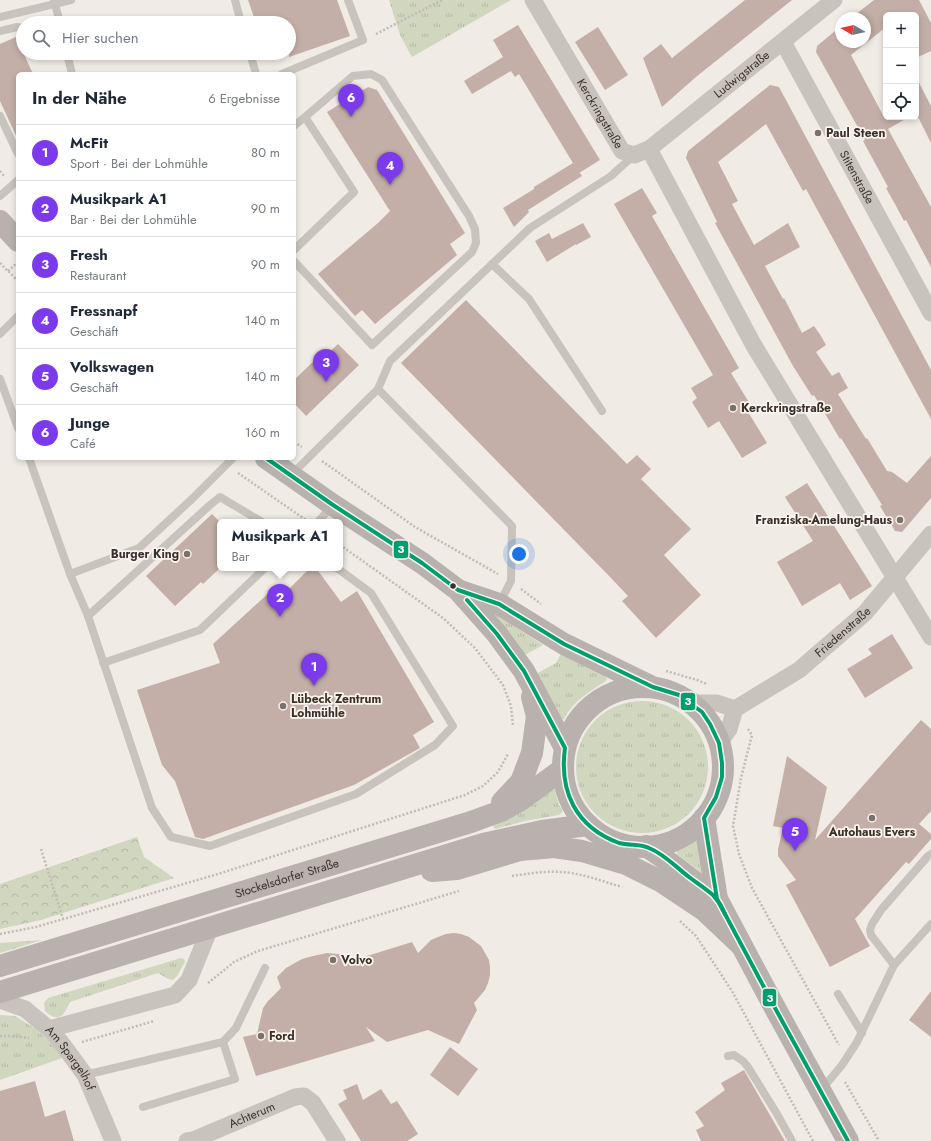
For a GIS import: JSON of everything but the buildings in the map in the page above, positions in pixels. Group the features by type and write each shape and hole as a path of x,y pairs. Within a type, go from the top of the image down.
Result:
{"main road":[{"path":"0,221 16,239"},
{"path":"269,460 333,505 422,563 458,590 497,634 524,671 565,748"},
{"path":"458,590 499,604 564,644 653,687 679,695 702,712 710,724 719,743 722,762 722,777 716,797 704,818 695,827 670,841 646,846 626,845 611,840 599,833 588,825 576,810 568,796 564,781 563,758 570,734 577,721 596,702 620,690 636,687 653,687"},
{"path":"471,822 494,809 522,782 532,753 537,716 524,671"},
{"name":"Stockelsdorfer Straße","path":"0,966 471,822 501,811 519,801 563,769"},
{"path":"704,818 717,899 848,1141"},
{"path":"0,992 484,844 542,831 588,825"},
{"path":"646,846 662,856 717,899"},
{"path":"379,877 457,869 520,850 554,847 582,851 626,864 662,882 704,910 741,945"}],"street":[{"name":"Kerckringstraße","path":"533,0 622,151 641,152 754,344 931,637"},
{"name":"Ludwigstraße","path":"641,152 834,0"},
{"name":"Stitenstraße","path":"782,42 931,313"},
{"name":"Friedenstraße","path":"736,709 799,670 865,614 931,534"},
{"path":"691,703 717,703 736,709 729,729 719,743"},
{"path":"55,1035 175,995 189,980 210,928"},
{"name":"Am Spargelhof","path":"0,1000 25,1009 55,1035 83,1072 113,1141"},
{"name":"Achterum","path":"191,1141 295,1097 304,1096 313,1103 337,1141"}],"lane":[{"path":"0,17 55,2 71,0"},
{"path":"235,0 240,16"},
{"path":"287,72 362,40 348,0"},
{"path":"55,2 58,16"},
{"path":"0,31 16,27"},
{"path":"69,60 72,72"},
{"path":"252,60 255,72"},
{"path":"296,124 353,76 371,74 382,80 468,216 475,229 476,242 472,252 372,345 296,262"},
{"path":"0,116 16,150"},
{"path":"296,248 354,192 304,117"},
{"path":"290,475 378,389 390,361 530,228 611,176 641,152"},
{"path":"0,196 16,182"},
{"path":"492,264 529,299 602,410"},
{"path":"0,334 16,318"},
{"path":"0,379 16,423"},
{"path":"378,389 512,526 511,581 499,604"},
{"path":"29,460 70,574 88,616 152,808 171,837 210,846 356,794 436,745 453,726 371,593 342,571"},
{"path":"70,574 139,548 231,460"},
{"path":"88,616 220,497 257,519"},
{"path":"321,519 333,505"},
{"path":"104,663 200,630 263,571"},
{"path":"894,965 871,935 870,930 872,924 881,910 931,854"},
{"path":"820,1091 842,1065 857,1042 894,965 931,924"},
{"path":"83,1072 223,1042 236,1028 265,968"},
{"path":"838,994 862,1033"},
{"path":"143,1107 235,1079 223,1042"},
{"path":"728,1056 734,1055 743,1061 777,1114 792,1141"}],"path":[{"path":"362,40 392,27 442,0"},
{"path":"0,263 16,279"},
{"path":"8,270 16,263"},
{"path":"296,443 415,527 511,581 546,608"},
{"path":"227,465 304,519"},
{"path":"343,547 443,618 475,648 503,685 511,706 514,727"},
{"path":"736,709 752,735 741,778 733,826 739,854 752,888 838,1045 844,1080 879,1141"},
{"path":"0,934 36,927 218,874 464,795 483,786 498,772 509,752"},
{"path":"41,849 63,919"},
{"path":"508,876 534,872 570,873 590,877 628,890"},
{"path":"206,984 234,962 258,951 463,890"},
{"path":"679,919 696,936 732,991 813,1141"},
{"path":"55,1035 81,1042 156,1021"}],"green space":[{"path":"389,0 511,0 412,57 400,35"},
{"path":"490,610 543,645 525,655"},
{"path":"561,654 605,676 607,679 582,697 572,707 564,719 560,720 536,674 556,663"},
{"path":"642,701 667,706 684,716 693,725 703,742 708,767 703,792 693,809 684,818 667,828 642,833 617,828 600,818 591,809 581,792 576,767 581,742 591,725 600,716 617,706"},
{"path":"554,789 559,805 563,811 559,815 525,821 495,829 493,826 513,816"},
{"path":"137,837 144,857 174,878 41,920 0,929 0,884"},
{"path":"698,839 704,875 678,855 676,851 685,848"},
{"path":"42,940 0,953 0,943"},
{"path":"181,958 184,959 185,962 173,980 168,979 158,973 70,1002 66,1011 60,1016 54,1017 45,1011 44,1003 48,998"},
{"path":"0,1015 15,1016 36,1029 65,1057 0,1080"}],"transit line":[{"name":"3","path":"269,460 333,505 422,563 458,590 499,604 564,644 653,687 679,695 702,712 710,724 719,743 722,763 722,777 716,797 704,818 717,899 848,1141"},
{"name":"3","path":"467,600 497,634 524,671 565,748 564,764 568,793 581,818 604,836 619,843 646,846 660,854 713,895 725,914"}],"place":[{"name":"Junge","path":"351,117"},
{"name":"Paul Steen","path":"818,133"},
{"name":"Fressnapf","path":"390,185"},
{"name":"Fresh","path":"326,382"},
{"name":"Kerckringstraße","path":"733,408"},
{"name":"Franziska-Amelung-Haus","path":"900,520"},
{"name":"Burger King","path":"187,554"},
{"name":"Musikpark A1","path":"280,617"},
{"name":"McFit","path":"314,686"},
{"name":"Lübeck Zentrum Lohmühle","path":"283,706"},
{"name":"Autohaus Evers","path":"872,818"},
{"name":"Volkswagen","path":"795,851"},
{"name":"Volvo","path":"333,960"},
{"name":"Ford","path":"261,1036"}]}
